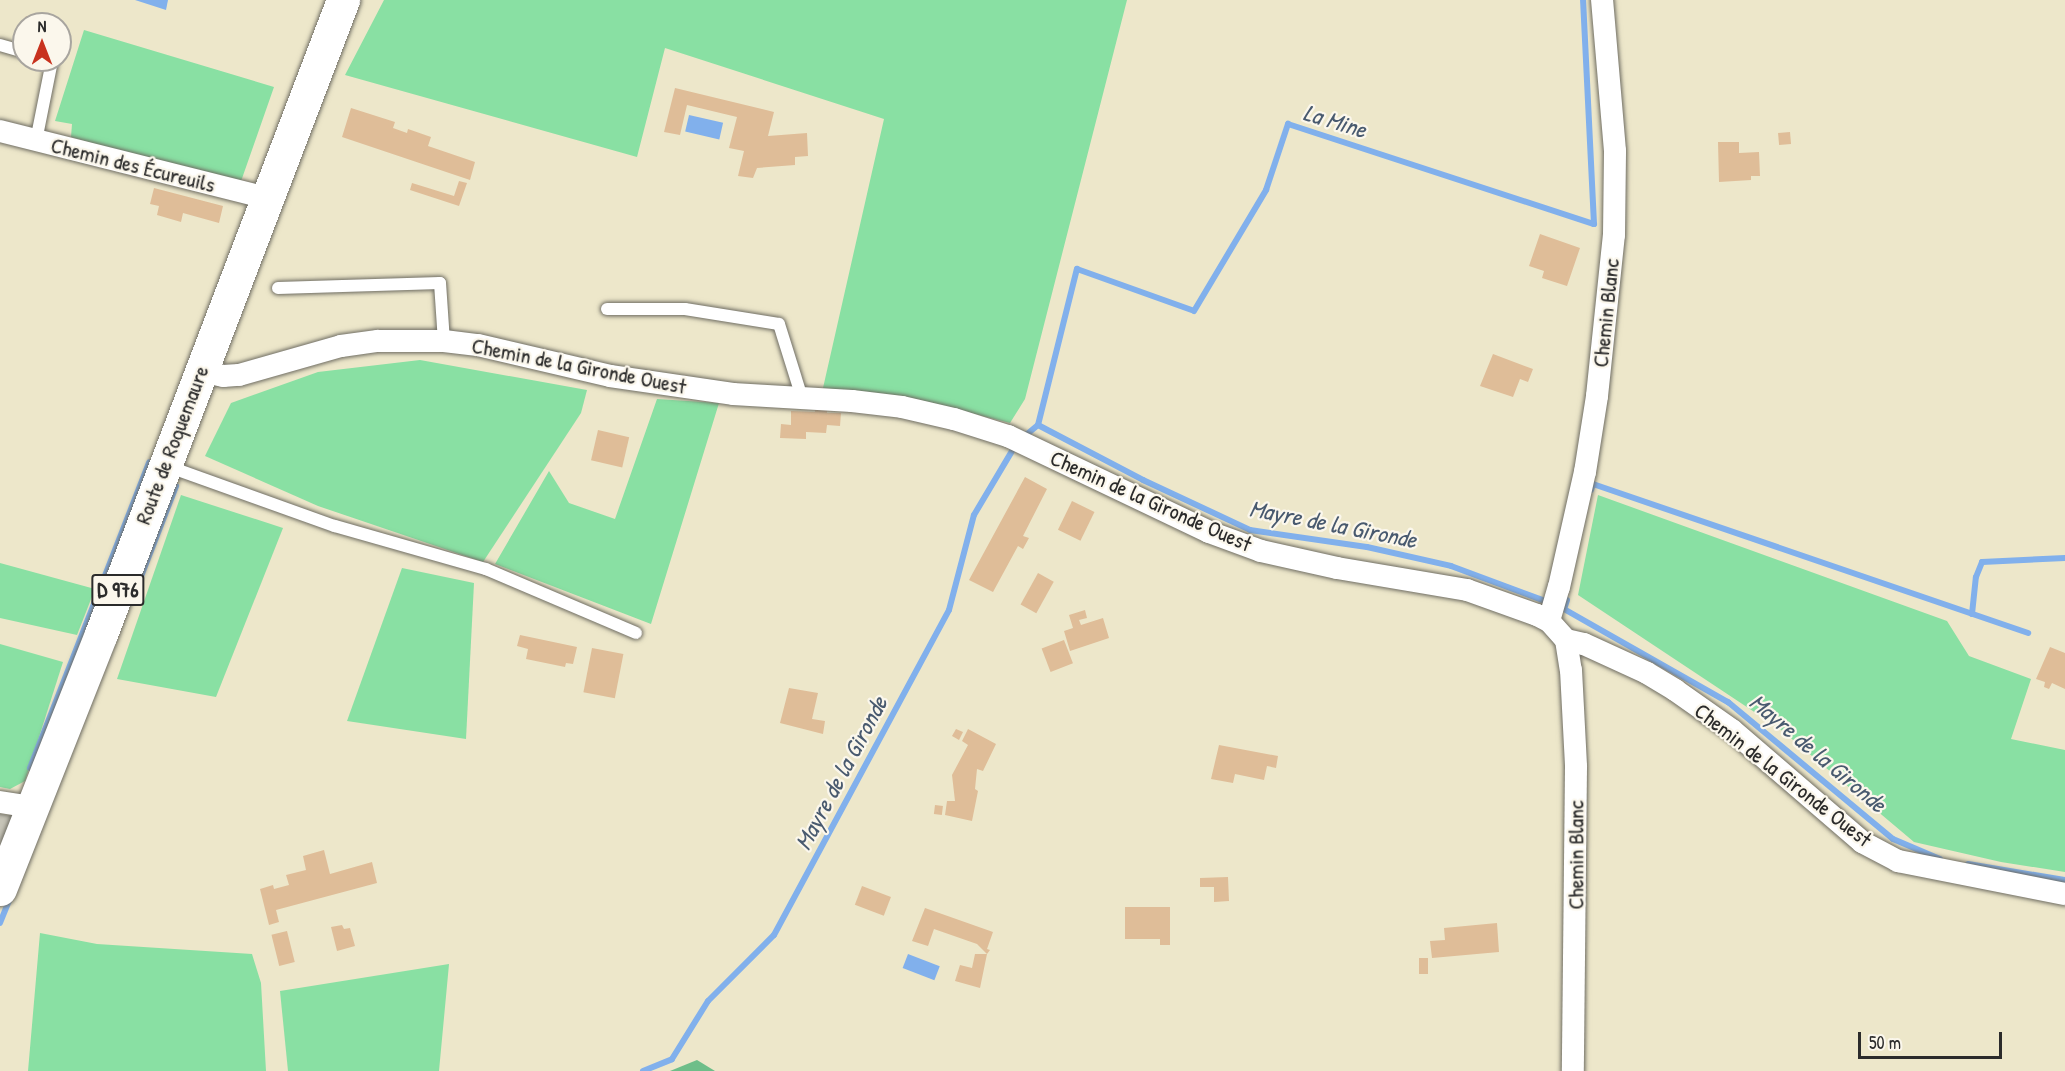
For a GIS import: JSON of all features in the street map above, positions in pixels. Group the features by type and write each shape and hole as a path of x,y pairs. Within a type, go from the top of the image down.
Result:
{"main road":[{"name":"Route de Roquemaure","path":"0,889 343,0"}],"street":[{"name":"Chemin Blanc","path":"1549,621 1585,472 1597,396 1614,235 1615,151 1602,0"},
{"name":"Chemin des Écureuils","path":"0,131 266,198"},
{"name":"Chemin de la Gironde Ouest","path":"200,371 223,376 239,375 341,346 378,341 444,341 478,345 610,376 733,394 902,407 954,418 1008,436 1209,532 1261,551 1337,568 1467,590 1549,621 1566,640 1584,644 1647,673 1732,730 1862,842 1898,861 2065,894"},
{"name":"Chemin Blanc","path":"1566,640 1571,670 1576,767 1573,1071"},
{"path":"0,802 33,807"}],"lane":[{"path":"36,141 50,72"},
{"path":"278,288 440,283 444,341"},
{"path":"607,309 685,309 779,324 802,398"},
{"path":"165,465 335,526 486,569 636,633"}],"shaded area":[{"path":"0,814 17,817 0,858"}],"green space":[{"path":"384,0 1127,0 1025,399 1010,423 916,399 823,388 884,119 665,48 637,157 345,75"},
{"path":"84,30 274,87 239,187 71,137 72,124 55,121"},
{"path":"420,360 587,390 581,413 483,562 318,506 205,456 231,403 318,372"},
{"path":"657,399 719,403 651,624 495,564 549,471 569,503 615,519"},
{"path":"181,495 283,528 216,697 117,679"},
{"path":"1598,495 1947,621 1969,656 2031,679 2011,739 2065,750 2065,872 2001,862 1914,842 1780,729 1578,595"},
{"path":"0,563 95,589 77,635 0,618"},
{"path":"402,568 474,583 466,739 347,721"},
{"path":"0,644 63,662 25,781 10,789 0,787"},
{"path":"40,933 97,944 252,954 261,983 266,1071 28,1071"},
{"path":"449,964 439,1071 288,1071 280,991"},
{"path":"697,1060 715,1071 670,1071"}],"water":[{"path":"135,0 168,0 166,10"},
{"path":"689,115 723,123 719,139 685,132"},
{"path":"908,954 940,966 934,980 903,968"}],"building":[{"path":"675,88 774,112 768,136 807,133 808,156 795,157 795,165 757,168 753,178 738,176 744,151 729,148 737,117 687,105 680,135 664,132"},
{"path":"351,108 395,122 393,128 407,133 408,129 431,137 428,146 475,162 470,180 342,137"},
{"path":"1790,132 1791,144 1779,145 1778,133"},
{"path":"1718,142 1739,142 1739,153 1759,152 1760,176 1751,176 1751,180 1719,182"},
{"path":"459,181 467,183 459,206 410,190 412,183 454,196"},
{"path":"154,188 223,206 219,223 183,213 181,222 157,215 159,206 150,204"},
{"path":"1540,234 1580,248 1567,286 1542,278 1544,271 1529,266"},
{"path":"1493,354 1533,369 1528,382 1520,379 1513,397 1480,386"},
{"path":"815,406 827,407 827,413 841,413 840,426 827,425 826,433 806,432 806,439 780,438 781,424 791,425 791,411 815,412"},
{"path":"598,430 629,437 622,467 591,460"},
{"path":"1025,477 1047,489 1023,536 1029,538 1023,549 1018,546 993,592 969,580"},
{"path":"1072,501 1094,512 1080,541 1058,530"},
{"path":"1038,573 1054,582 1036,613 1021,604"},
{"path":"1085,610 1087,618 1079,620 1081,625 1103,618 1109,638 1070,651 1064,631 1073,628 1069,615"},
{"path":"520,635 577,647 573,664 566,663 565,667 526,659 528,649 517,646"},
{"path":"1064,640 1073,663 1051,672 1042,649"},
{"path":"2050,647 2065,653 2065,689 2052,683 2049,689 2044,687 2045,682 2036,679"},
{"path":"592,648 623,654 615,698 583,692"},
{"path":"789,688 818,693 812,719 825,721 823,734 780,723"},
{"path":"956,729 963,732 959,740 952,736"},
{"path":"968,729 996,744 983,771 977,769 975,789 978,791 972,821 945,815 947,801 955,801 952,775 968,745 962,741"},
{"path":"1219,745 1278,756 1276,768 1267,766 1264,780 1235,774 1233,783 1211,779"},
{"path":"935,805 943,806 942,815 934,814"},
{"path":"324,850 330,874 372,862 377,883 276,910 279,922 269,925 260,889 273,885 274,889 289,885 286,875 306,870 303,856"},
{"path":"1228,877 1229,901 1214,902 1214,887 1200,887 1200,878"},
{"path":"862,886 891,897 884,916 855,905"},
{"path":"1125,907 1170,907 1170,945 1160,945 1160,939 1125,939"},
{"path":"925,908 993,932 987,949 990,950 987,954 977,944 934,929 928,946 912,941"},
{"path":"1497,923 1499,952 1432,958 1430,941 1445,940 1444,928"},
{"path":"342,925 344,929 350,928 355,946 337,951 331,927"},
{"path":"287,931 295,962 279,966 271,935"},
{"path":"975,954 987,954 980,988 955,981 960,965 972,968"},
{"path":"1419,958 1428,958 1428,974 1419,974"}],"waterway":[{"name":"La Mine","path":"1038,425 1077,269 1194,311 1266,190 1288,124 1594,224 1583,0"},
{"name":"Mayre de la Gironde","path":"1038,425 1143,480 1250,530 1367,547 1451,566 1545,601"},
{"name":"Mayre de la Gironde","path":"1026,435 1038,425"},
{"name":"Mayre de la Gironde","path":"643,1071 672,1059 708,1001 774,935 949,610 974,515 1012,451"},
{"path":"30,768 149,462"},
{"path":"1591,490 1593,484 2028,633"},
{"path":"133,597 176,486"},
{"path":"1972,614 1976,577 1982,562 2065,558"},
{"name":"Mayre de la Gironde","path":"1567,600 1564,609 1728,702 1893,839 1940,859"},
{"name":"Mayre de la Gironde","path":"1968,864 2065,880"},
{"path":"0,923 11,896"}]}
